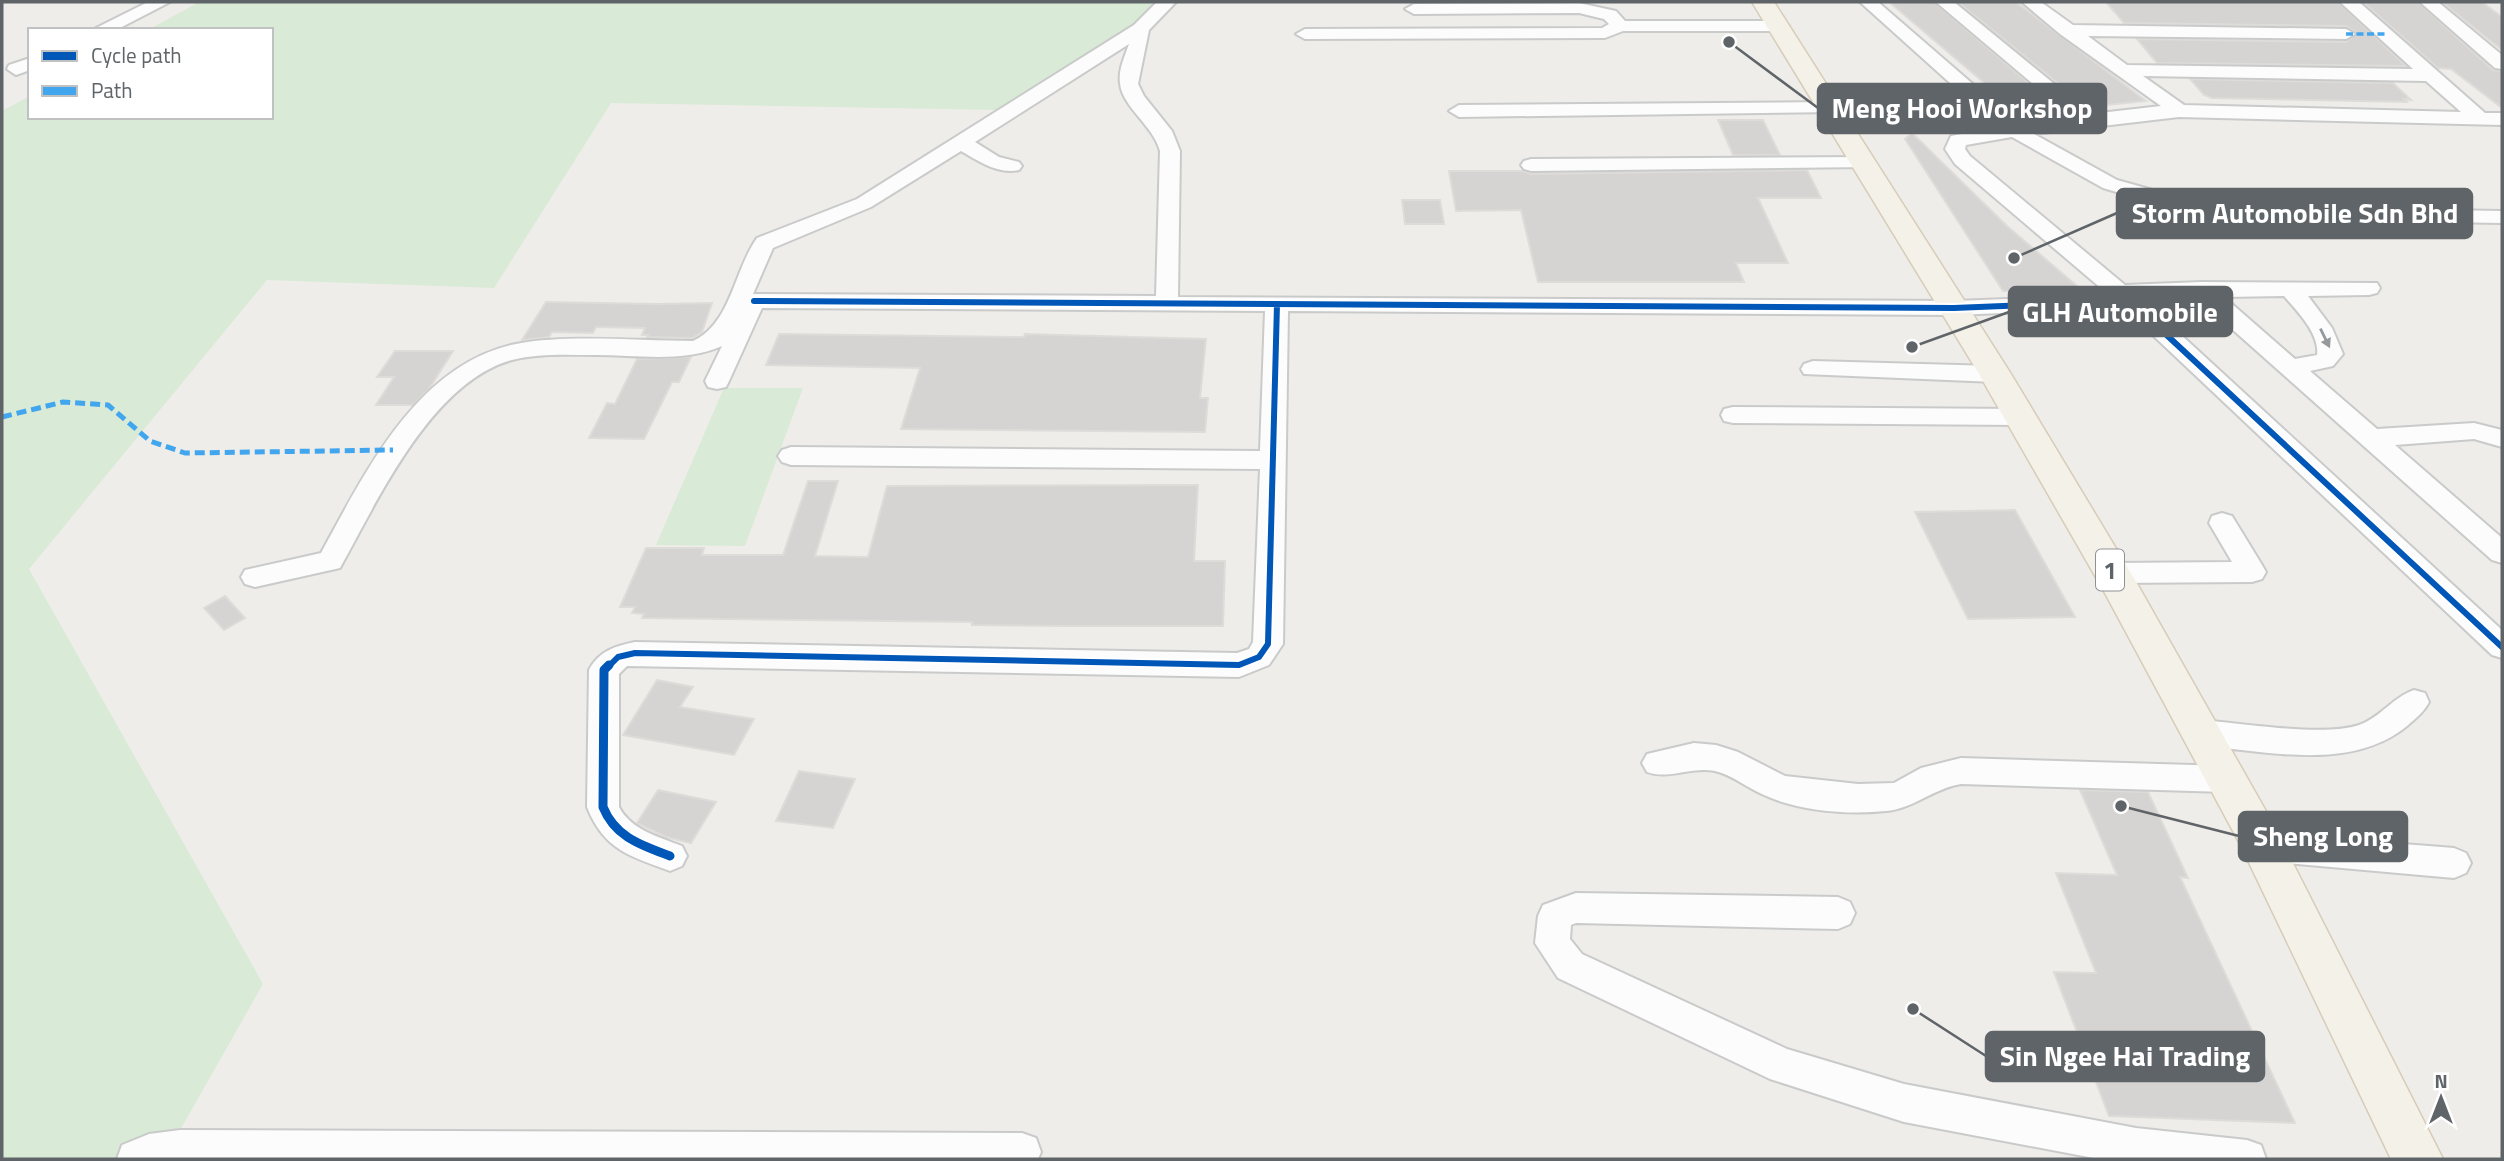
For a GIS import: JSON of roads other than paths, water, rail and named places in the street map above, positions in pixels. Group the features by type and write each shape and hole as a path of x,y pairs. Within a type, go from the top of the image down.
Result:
{"main road":[{"name":"1","path":"1771,14 1995,374 2112,573 2263,847 2418,1159"}],"street":[{"path":"105,28 161,2"},
{"path":"718,381 765,243 864,203 1140,29 1167,2"},
{"path":"1868,2 2015,131 2110,184 2170,201 2262,212 2502,217"},
{"path":"1944,2 2086,118"},
{"path":"2030,2 2179,111"},
{"path":"2349,2 2479,118"},
{"path":"2428,2 2502,64"},
{"path":"1414,9 1579,8 1610,15 1620,26"},
{"path":"1305,34 1605,33 1620,26 1771,14"},
{"path":"1140,29 1140,40 1129,83 1135,96 1163,130 1170,151 1167,303"},
{"path":"2066,30 2346,34"},
{"path":"2120,70 2431,75"},
{"path":"1459,111 1831,108"},
{"path":"2502,119 2179,111 2086,118 1958,141 1955,149 1962,160 2124,297 2502,647"},
{"path":"961,142 992,161 1012,166"},
{"path":"1531,165 1865,163"},
{"path":"747,300 1954,308 2202,289 2369,288"},
{"path":"2202,289 2502,553"},
{"path":"2290,289 2318,326 2329,344 2330,354 2325,361 2291,367"},
{"path":"255,577 330,561 393,450 430,406 472,370 516,351 541,348 696,348 714,340 747,300"},
{"path":"670,856 627,840 607,822 603,807 604,670 618,657 635,653 1239,665 1259,657 1268,644 1277,304"},
{"path":"1813,369 1995,374"},
{"path":"1733,415 2020,416"},
{"path":"2372,438 2474,431 2502,438"},
{"path":"791,456 1273,460"},
{"path":"2112,573 2252,572 2222,523"},
{"path":"2201,733 2337,741 2362,738 2382,729 2414,702"},
{"path":"1658,762 1683,755 1708,756 1729,760 1785,789 1878,799 1896,796 1932,775 1961,771 2226,779"},
{"path":"2263,847 2454,863"},
{"path":"1838,914 1576,908 1555,916 1552,943 1570,966 1783,1066 1836,1084 1904,1103 2122,1144 2247,1159"},
{"path":"136,1159 149,1153 180,1149 426,1155 1021,1152"}],"place":[{"name":"Meng Hooi Workshop","path":"1729,42"},
{"name":"Storm Automobile Sdn Bhd","path":"2014,258"},
{"name":"GLH Automobile","path":"1912,347"},
{"name":"Sheng Long","path":"2121,806"},
{"name":"Sin Ngee Hai Trading","path":"1913,1009"}]}
